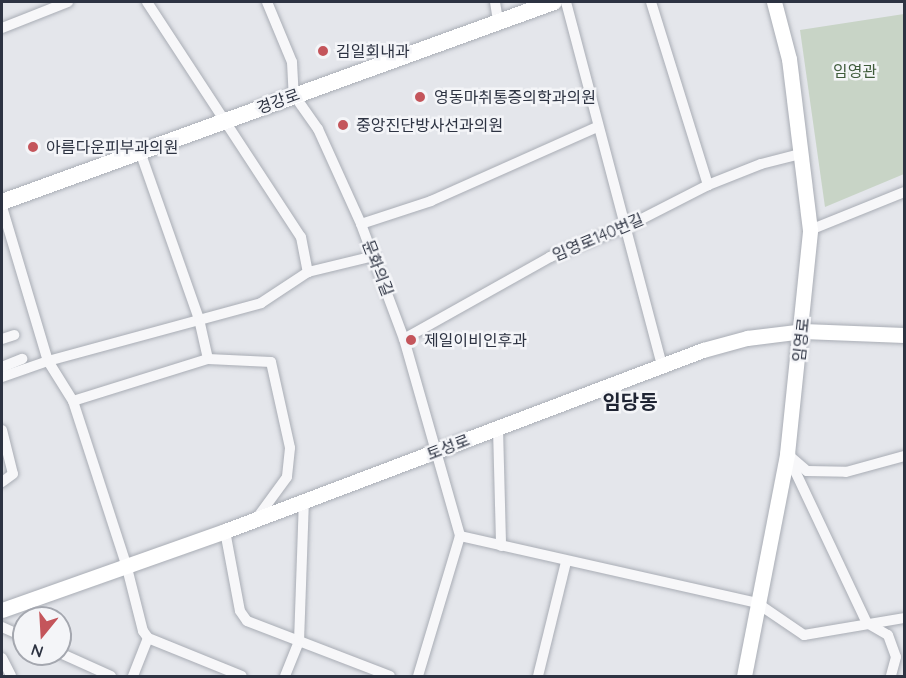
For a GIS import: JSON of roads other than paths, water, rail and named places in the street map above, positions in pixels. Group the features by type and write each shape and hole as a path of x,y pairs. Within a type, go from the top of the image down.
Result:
{"main road":[{"name":"경강로","path":"2,204 140,151 498,20 554,2"}],"street":[{"path":"2,28 68,2"},
{"path":"147,2 300,237 308,272"},
{"path":"267,2 292,62 294,95"},
{"path":"495,2 498,20"},
{"path":"566,2 597,127 628,226 663,368"},
{"path":"651,2 708,185"},
{"name":"임영로","path":"744,676 787,454 803,331 810,230 789,59 774,2"},
{"name":"문화의길","path":"294,95 318,129 374,256 404,339 438,451 460,536"},
{"path":"361,224 431,201 597,127"},
{"path":"140,151 199,319 208,359"},
{"name":"임영로140번길","path":"404,339 550,257 628,226 708,185 761,164 800,154"},
{"path":"810,230 904,192"},
{"path":"2,204 48,361 73,401 148,638 133,676"},
{"path":"2,377 48,361 261,303 308,272 374,256"},
{"name":"토성로","path":"2,610 126,564 225,531 498,428 747,338 803,331 904,335"},
{"path":"2,339 14,335"},
{"path":"2,368 22,359"},
{"path":"73,401 208,359 271,362 290,448 287,477 256,518"},
{"path":"498,428 501,546"},
{"path":"2,430 13,474 2,482"},
{"path":"787,454 807,471 846,472 904,456"},
{"path":"787,454 867,623 888,635 896,657 891,676"},
{"path":"285,676 299,642 304,501"},
{"path":"225,531 240,611 247,621 390,676"},
{"path":"418,676 460,536 567,562 757,603 804,635 904,618"},
{"path":"538,676 567,562"},
{"path":"148,638 242,676"},
{"path":"2,658 11,676"},
{"path":"72,658 111,676"}],"place":[{"name":"김일회내과","path":"323,51"},
{"name":"영동마취통증의학과의원","path":"420,97"},
{"name":"중앙진단방사선과의원","path":"343,125"},
{"name":"아름다운피부과의원","path":"33,147"},
{"name":"제일이비인후과","path":"411,340"}],"district":[{"name":"임당동","path":"630,401"}],"park label":[{"name":"임영관","path":"855,71"}]}
